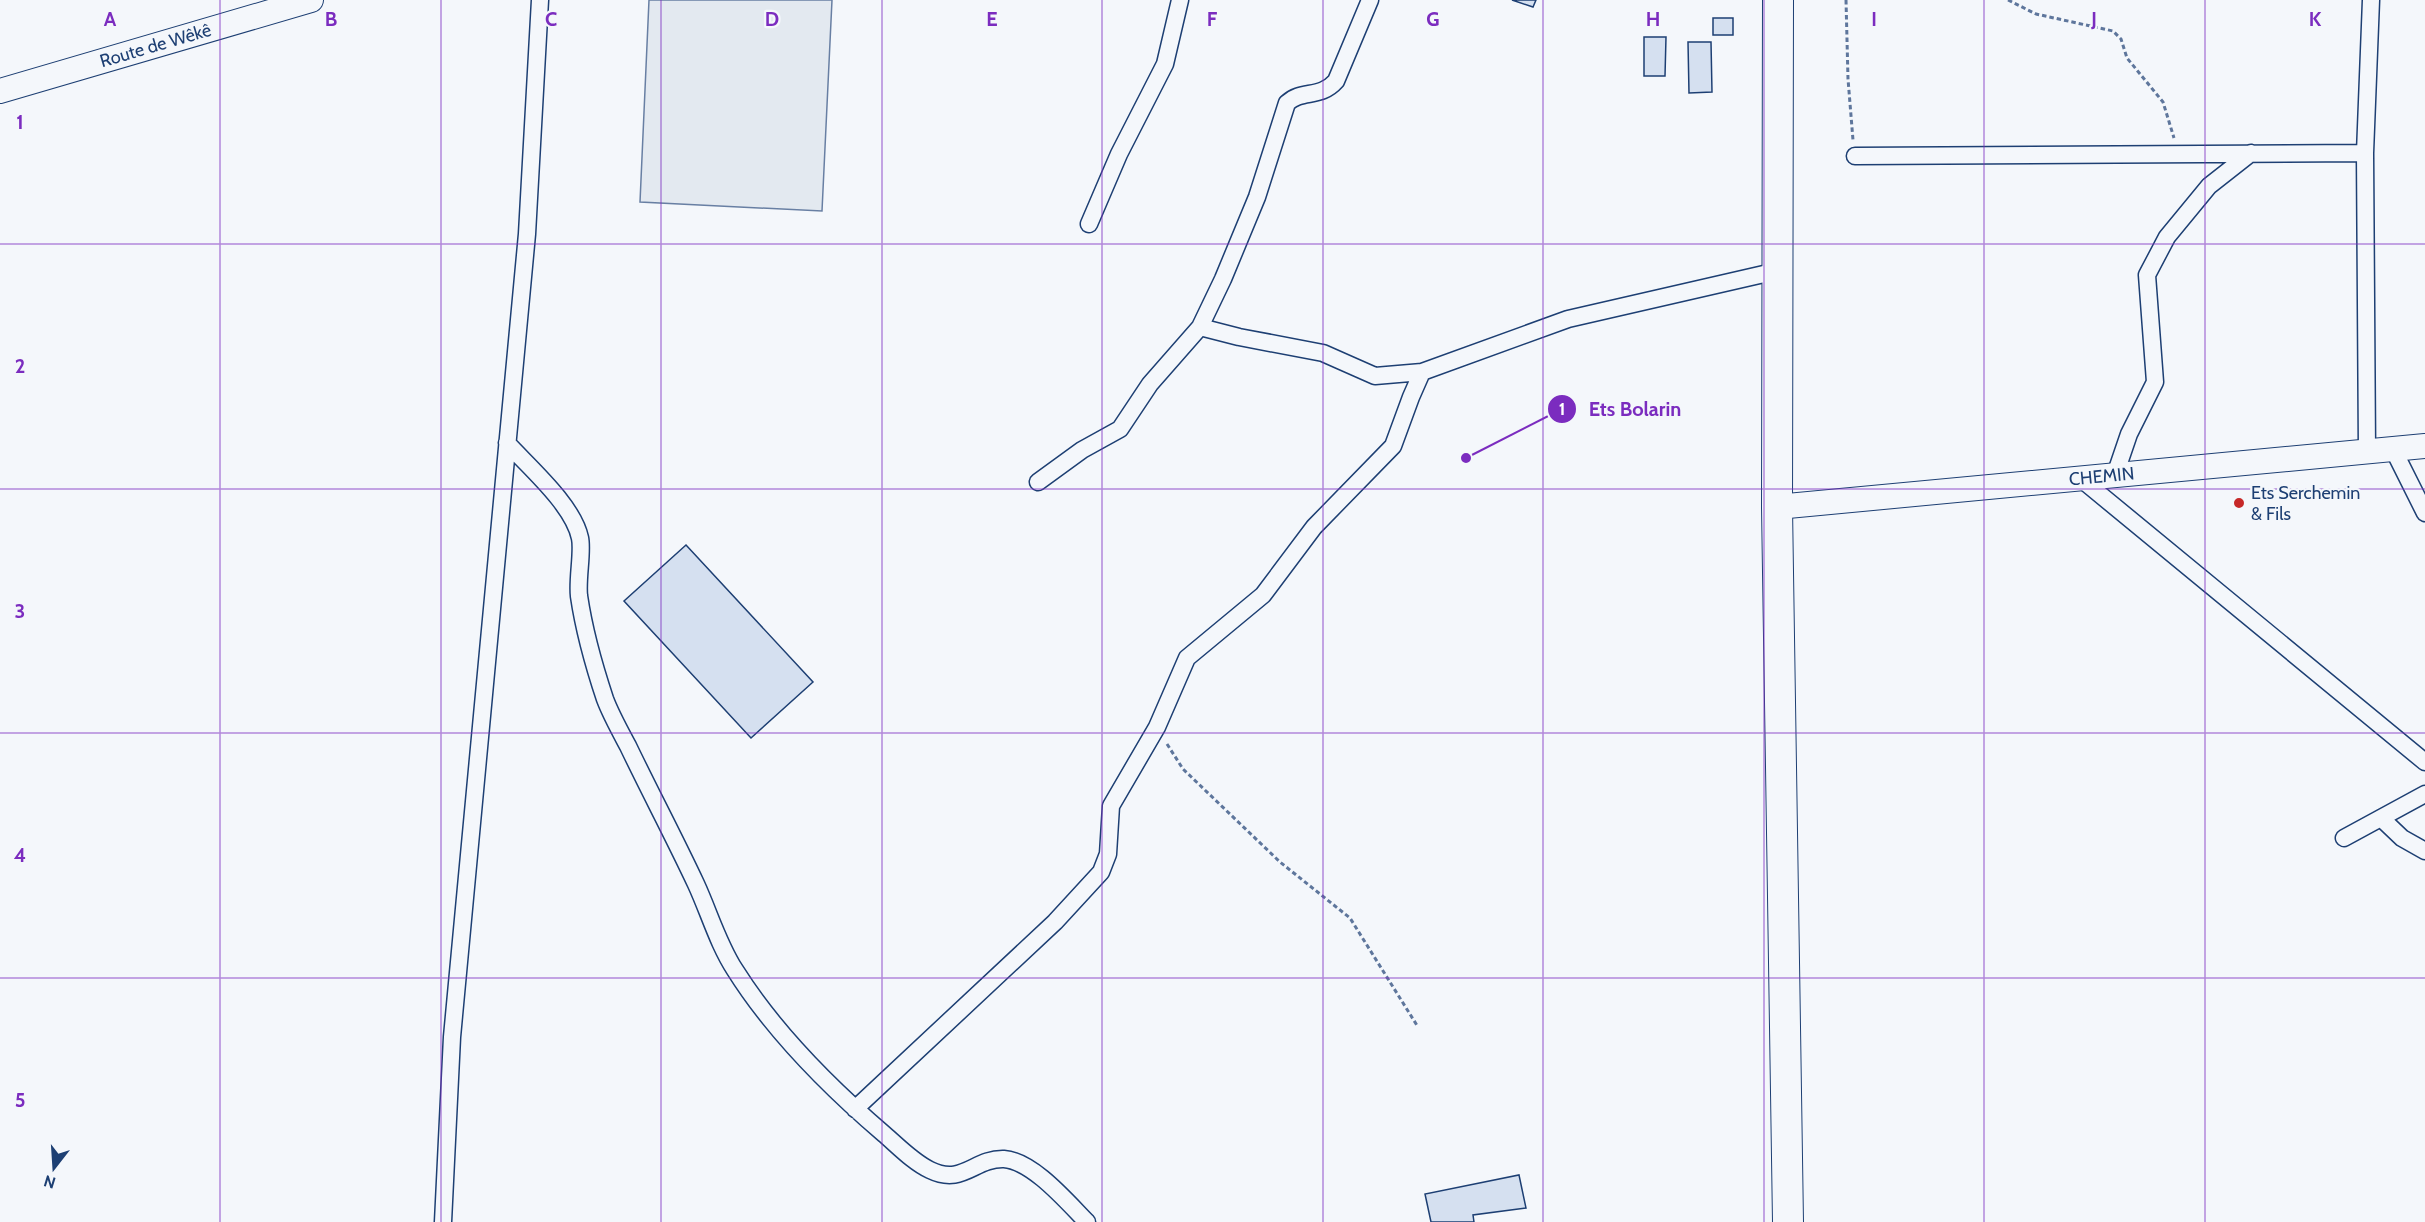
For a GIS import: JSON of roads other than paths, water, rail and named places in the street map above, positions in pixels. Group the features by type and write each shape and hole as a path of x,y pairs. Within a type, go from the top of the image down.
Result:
{"highway":[{"path":"1778,0 1778,507 1788,1222"}],"street":[{"name":"Route de Wêkê","path":"0,91 311,0"},
{"path":"443,1222 452,1037 527,234 540,0"},
{"path":"1089,224 1119,154 1166,64 1180,0"},
{"path":"1038,482 1082,450 1120,429 1150,384 1200,327 1257,197 1287,103 1294,97 1328,91 1336,81 1370,0"},
{"path":"2367,451 2365,153 2371,0"},
{"path":"2115,475 2129,434 2155,382 2147,275 2167,237 2209,186 2251,153"},
{"path":"1855,156 2365,153"},
{"path":"1200,327 1239,338 1323,353 1376,376 1422,372 1568,319 1778,271"},
{"path":"855,1109 1042,933 1101,872 1108,854 1111,807 1156,727 1187,658 1263,596 1314,527 1393,446 1422,372"},
{"path":"507,443 545,483 572,517 581,540 578,567 579,595 586,632 606,701 696,884 734,969 786,1039 855,1109 928,1169 948,1176 963,1174 987,1161 1006,1159 1025,1166 1088,1222"},
{"name":"CHEMIN","path":"1778,507 2425,446"},
{"path":"2393,449 2425,513"},
{"path":"2080,478 2425,762"},
{"path":"2344,838 2425,794"},
{"path":"2381,818 2403,838 2425,851"}],"place":[{"name":"Ets Bolarin","path":"1466,458"},
{"name":"Ets Serchemin & Fils","path":"2239,503"}]}
